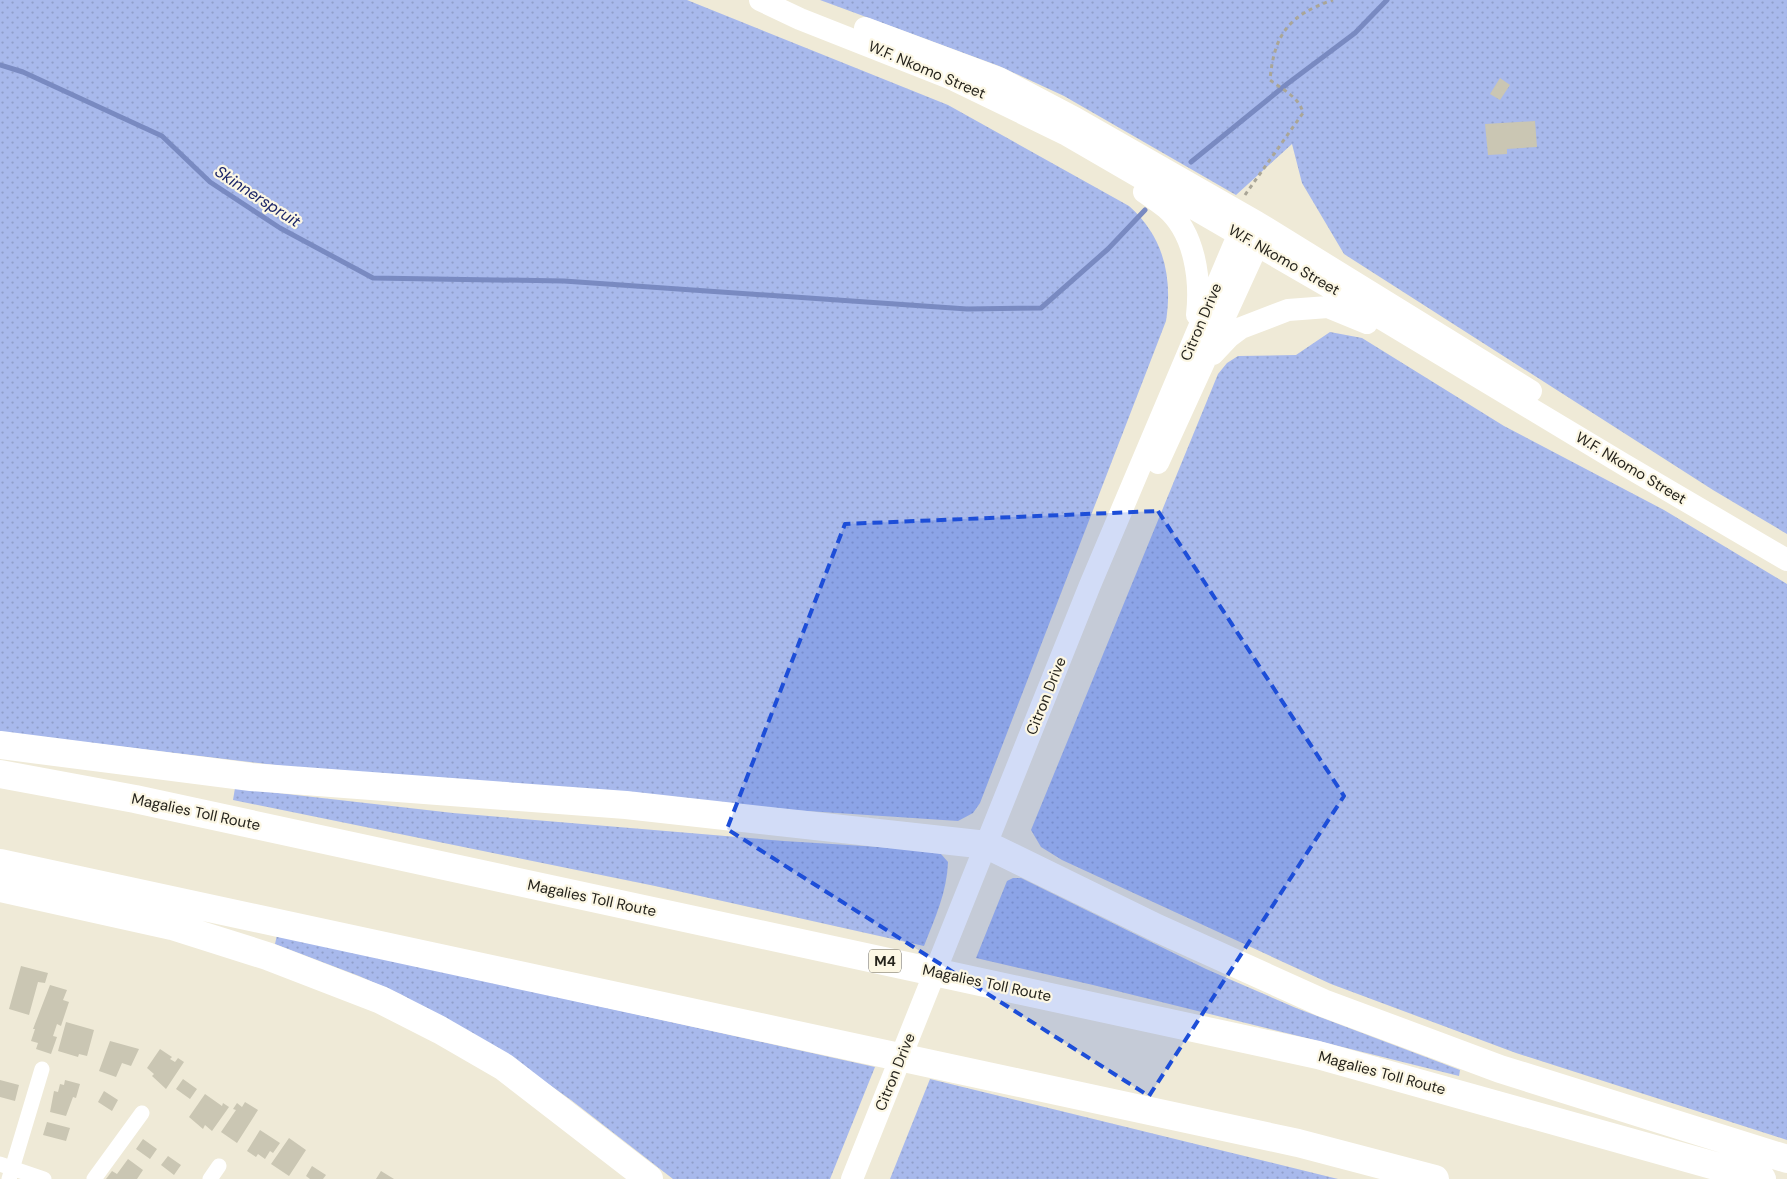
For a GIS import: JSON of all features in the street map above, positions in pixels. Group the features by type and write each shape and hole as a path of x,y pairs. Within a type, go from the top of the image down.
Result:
{"highway":[{"path":"0,745 251,777 626,805 993,847 1156,928 1323,1003 1500,1069 1787,1159"},
{"name":"Magalies Toll Route","path":"0,774 134,799 1318,1055 1762,1179"},
{"path":"0,863 1298,1143 1434,1179"},
{"path":"0,888 172,926 267,956 381,1000 440,1030 504,1067 649,1179"}],"main road":[{"name":"W.F. Nkomo Street","path":"760,0 990,96 1122,165 1240,220"},
{"name":"W.F. Nkomo Street","path":"785,0 906,42 999,78 1075,118 1240,220 1262,236 1572,434 1787,560"},
{"path":"990,96 1137,187 1167,209 1180,226 1190,246 1200,293 1190,371"},
{"name":"Citron Drive","path":"1190,371 1240,220"},
{"name":"W.F. Nkomo Street","path":"1262,236 1456,344 1628,453 1787,549"},
{"name":"Citron Drive","path":"852,1179 877,1135 993,847 1090,585 1190,371 1262,236"},
{"path":"1190,371 1229,336 1241,328 1288,310 1328,307 1352,315 1572,434"},
{"name":"Citron Drive","path":"866,1179 877,1135"}],"street":[{"path":"42,1068 7,1170 44,1179"},
{"path":"94,1179 142,1113"},
{"path":"210,1179 219,1166"}],"path":[{"path":"1240,220 1303,112 1296,99 1270,80 1272,60 1282,33 1303,12 1332,0"}],"highlighted area":[{"path":"1158,511 1344,796 1149,1096 727,829 845,524"}],"shaded area":[{"path":"0,0 687,0 948,105 1129,206 1150,230 1163,258 1168,288 1166,321 980,803 973,813 958,821 613,798 417,782 0,732"},
{"path":"820,0 1787,0 1787,534 1713,490 1344,254 1302,183 1292,144 1236,195 1064,96 999,66"},
{"path":"1330,332 1362,338 1504,426 1664,510 1787,584 1787,1140 1516,1053 1331,984 1062,860 1041,847 1031,830 1218,374 1227,363 1238,356 1296,355"},
{"path":"235,788 453,813 784,841 928,850 941,854 948,862 947,873 940,905 924,946 655,886 233,800"},
{"path":"1013,878 1021,878 1206,969 1296,1008 1460,1070 1459,1076 1093,985 976,958 1007,881"},
{"path":"277,935 875,1067 830,1179 673,1179 571,1100 507,1055 400,994 275,944"},
{"path":"930,1079 1338,1179 890,1179"}],"building":[{"path":"1500,78 1510,85 1500,100 1490,94"},
{"path":"1535,121 1537,147 1507,149 1507,154 1488,155 1485,124"},
{"path":"21,966 48,973 45,983 38,982 29,1015 9,1009"},
{"path":"50,985 67,990 63,1000 69,1002 61,1026 57,1024 53,1036 57,1037 51,1054 36,1049 38,1043 31,1041 35,1029 33,1029"},
{"path":"66,1022 94,1030 87,1056 79,1054 78,1057 58,1051"},
{"path":"110,1041 139,1049 131,1066 122,1063 116,1077 99,1071"},
{"path":"160,1049 172,1057 170,1059 175,1062 178,1058 184,1062 166,1089 152,1076 154,1074 147,1068"},
{"path":"183,1079 197,1089 190,1099 176,1089"},
{"path":"0,1080 19,1085 15,1101 0,1097"},
{"path":"65,1080 80,1084 76,1098 73,1097 66,1116 50,1112 54,1091 58,1092 60,1084 64,1085"},
{"path":"104,1091 118,1100 112,1111 98,1102"},
{"path":"205,1094 222,1106 223,1103 229,1107 212,1131 205,1125 203,1129 189,1117"},
{"path":"245,1102 258,1110 237,1143 221,1132 236,1110 233,1109 237,1103 242,1107"},
{"path":"47,1122 70,1128 66,1141 43,1135"},
{"path":"260,1130 280,1143 273,1153 270,1151 265,1159 258,1154 256,1157 247,1151"},
{"path":"289,1138 306,1150 289,1176 271,1164"},
{"path":"143,1139 157,1149 150,1159 136,1149"},
{"path":"168,1156 181,1165 174,1175 161,1165"},
{"path":"128,1159 143,1170 137,1179 106,1179 112,1171 117,1174"},
{"path":"312,1166 326,1175 323,1179 310,1179 306,1176"},
{"path":"381,1171 394,1179 376,1179"}],"waterway":[{"path":"1191,162 1287,84 1355,33 1387,0"},
{"name":"Skinnerspruit","path":"0,65 23,72 162,136 210,182 280,228 373,278 564,281 967,309 1041,308 1108,249 1145,210"}]}
